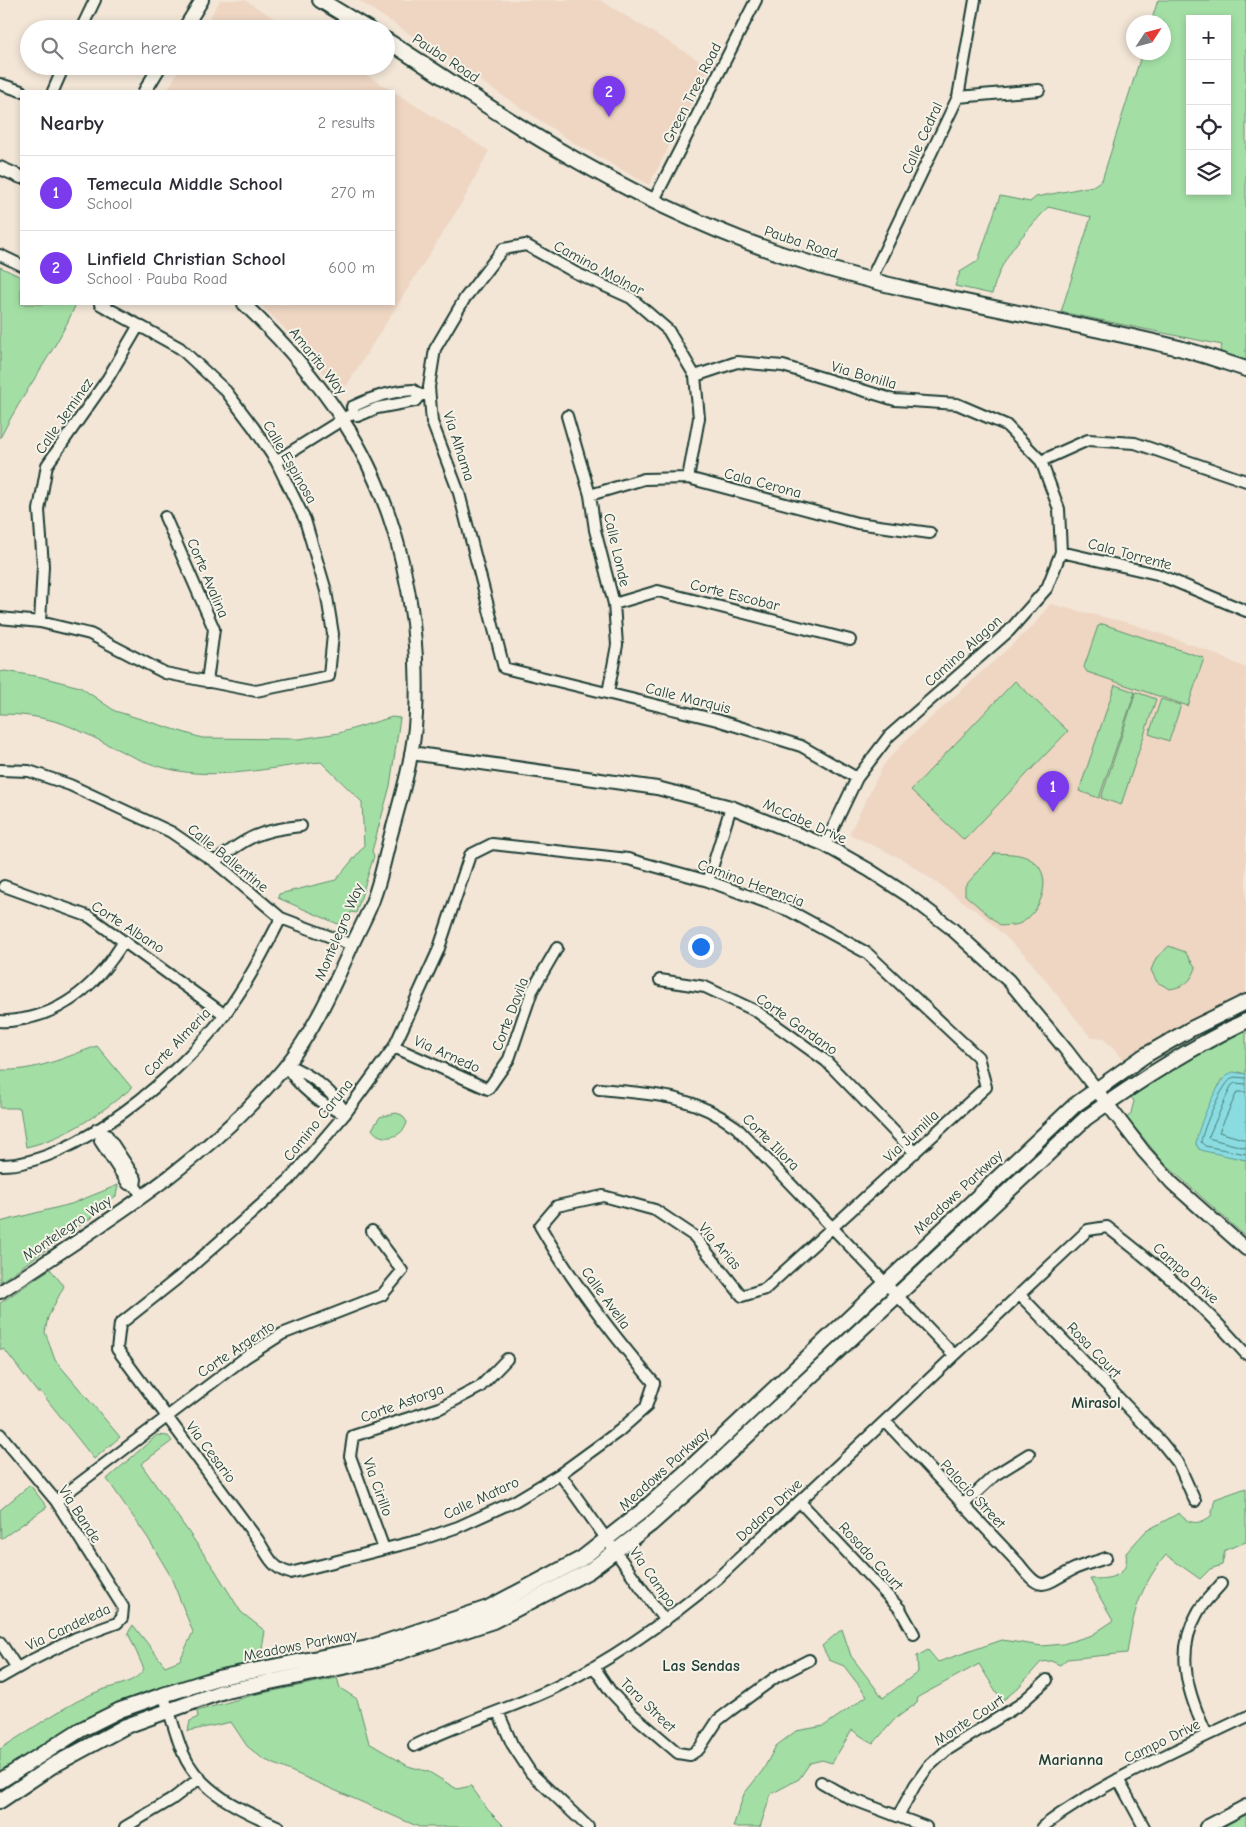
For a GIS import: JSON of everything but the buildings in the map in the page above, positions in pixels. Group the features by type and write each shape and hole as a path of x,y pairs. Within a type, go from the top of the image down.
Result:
{"main road":[{"path":"320,0 353,20"},
{"name":"Pauba Road","path":"395,46 551,146 654,200 770,250 870,281 1147,340 1246,370"},
{"name":"Meadows Parkway","path":"0,1781 80,1730 120,1710 218,1678 368,1648 421,1631 488,1608 581,1559 608,1540 687,1471 1050,1128 1097,1090 1144,1056 1191,1029 1246,1002"},
{"name":"Meadows Parkway","path":"0,1802 88,1745 126,1726 221,1692 372,1662 493,1621 589,1571 616,1551 698,1482 895,1295 1086,1118 1153,1071 1199,1044 1246,1021"}],"street":[{"path":"85,20 95,0"},
{"path":"190,20 202,0"},
{"name":"Green Tree Road","path":"654,200 756,0"},
{"name":"Calle Cedral","path":"870,281 958,97 975,0"},
{"path":"53,90 60,75"},
{"path":"146,90 155,75"},
{"path":"0,84 20,90"},
{"path":"958,97 1039,90"},
{"path":"0,168 20,177"},
{"name":"Camino Molnar","path":"503,249 526,245 576,273 631,298 668,330 695,376 699,418 688,478"},
{"name":"Via Alhama","path":"503,249 465,298 435,349 425,395 432,422 459,493 504,668"},
{"path":"0,255 20,265"},
{"name":"Calle Espinosa","path":"102,305 180,348 226,391 276,461 305,520 326,591 333,634 329,676 256,690 207,682"},
{"name":"Amarita Way","path":"245,305 269,327 348,417"},
{"name":"Calle Jeminez","path":"40,622 44,566 39,510 47,465 108,378 139,325"},
{"name":"Via Bonilla","path":"695,376 737,362 774,365 895,400 957,404 1006,425 1041,461"},
{"path":"276,461 348,417 358,416 377,408 415,400 425,395"},
{"name":"Calle Londe","path":"567,416 590,495 595,530 614,604 617,645 608,693"},
{"name":"Montelegro Way","path":"0,1292 138,1191 199,1154 243,1115 286,1065 325,1006 374,897 411,753 416,715 415,640 402,564 391,523 348,417"},
{"path":"1041,461 1088,440 1135,443 1246,481"},
{"name":"Camino Alagon","path":"825,845 857,778 889,736 1009,631 1047,588 1061,552 1059,509 1041,461"},
{"name":"Cala Cerona","path":"590,495 644,479 688,478 857,523 930,533"},
{"name":"Corte Avalina","path":"165,517 214,629 207,682"},
{"name":"Cala Torrente","path":"1061,552 1158,574 1246,611"},
{"name":"Corte Escobar","path":"614,604 658,590 850,640"},
{"path":"0,618 40,622 90,634 165,673 207,682"},
{"name":"Calle Marquis","path":"504,668 717,720 801,746 857,778"},
{"name":"McCabe Drive","path":"411,753 657,788 731,807 825,845 909,896 982,954 1037,1013 1144,1152 1172,1183 1246,1249"},
{"name":"Calle Ballentine","path":"0,770 29,771 70,785 172,832 215,862 281,918 352,945"},
{"path":"708,880 731,807"},
{"path":"215,862 244,839 272,829 301,826"},
{"name":"Camino Herencia","path":"470,855 492,844 628,859 708,880 790,911 867,953 978,1057"},
{"name":"Camino Caruna","path":"117,1349 120,1324 183,1274 289,1180 345,1114 394,1047 438,951 470,855"},
{"name":"Corte Albano","path":"4,886 90,917 225,1015"},
{"name":"Corte Almeria","path":"0,1165 36,1160 99,1132 170,1075 225,1015 257,964 281,918"},
{"path":"0,1021 39,1016 68,1003 90,985 110,964 124,940"},
{"name":"Corte Davila","path":"488,1089 509,1060 532,991 557,948"},
{"name":"Corte Gardano","path":"660,980 705,987 756,1011 826,1061 915,1153"},
{"name":"Via Arnedo","path":"394,1047 488,1089"},
{"name":"Via Jumilla","path":"833,1228 986,1087 978,1057"},
{"path":"286,1065 292,1078 333,1110 345,1114"},
{"name":"Corte Illora","path":"599,1089 686,1100 721,1116 754,1145 884,1284 954,1355"},
{"path":"99,1132 107,1135 136,1179 138,1191"},
{"name":"Via Arias","path":"540,1226 557,1206 604,1196 655,1210 694,1236 742,1296 765,1289 833,1228"},
{"name":"Calle Avella","path":"540,1226 557,1255 619,1341 654,1383"},
{"name":"Campo Drive","path":"1097,1227 1107,1226 1149,1258 1204,1309 1246,1354"},
{"name":"Dodaro Drive","path":"414,1746 445,1730 498,1712 553,1688 594,1667 665,1621 718,1578 1088,1230 1097,1227"},
{"name":"Corte Argento","path":"56,1501 166,1416 246,1357 282,1334 382,1296 402,1271 372,1231"},
{"name":"Rosa Court","path":"1019,1294 1162,1443 1178,1463 1195,1501"},
{"name":"Via Cesario","path":"117,1349 258,1540 274,1566 282,1571"},
{"name":"Corte Astorga","path":"353,1436 440,1408 480,1387 507,1359"},
{"name":"Calle Mataro","path":"282,1571 290,1573 384,1549 458,1527 514,1501 560,1474 619,1431 646,1407 654,1383"},
{"name":"Palacio Street","path":"885,1421 1032,1581 1041,1584 1053,1582 1073,1570 1106,1558"},
{"name":"Via Bande","path":"0,1434 56,1501 123,1607 122,1618"},
{"name":"Via Cirillo","path":"353,1436 350,1456 384,1549"},
{"path":"962,1505 995,1474 1029,1454"},
{"name":"Via Campo","path":"560,1474 665,1621"},
{"name":"Rosado Court","path":"800,1502 900,1610 914,1634"},
{"path":"1207,1736 1192,1703 1185,1653 1189,1631 1197,1613 1221,1584"},
{"name":"Via Candeleda","path":"0,1678 76,1638 117,1623 122,1618"},
{"path":"0,1642 17,1668"},
{"name":"Tara Street","path":"594,1667 611,1692 630,1712 678,1753 690,1755 699,1749 718,1720 776,1677 809,1660"},
{"name":"Monte Court","path":"898,1816 915,1785 928,1767 947,1750 1018,1706 1047,1680"},
{"path":"163,1695 184,1754 200,1778 234,1806 279,1827"},
{"path":"498,1712 512,1744 531,1773 588,1827"},
{"name":"Campo Drive","path":"1042,1827 1089,1795 1118,1779 1246,1716"},
{"path":"125,1827 171,1800 200,1778"},
{"path":"1118,1779 1144,1827"},
{"path":"821,1782 849,1798 926,1827"},
{"path":"1206,1827 1246,1806"}],"shaded area":[{"path":"220,0 245,0 277,20 208,20"},
{"path":"358,0 600,0 710,67 649,185 574,143 395,24 395,20 388,20"},
{"path":"176,75 366,75 390,90 168,90"},
{"path":"395,93 489,151 463,201 347,385 338,392 303,347 261,305 395,305"},
{"path":"1050,604 1133,624 1204,649 1246,668 1246,994 1164,1036 1125,1061 1103,1038 1091,1038 1027,957 982,915 904,860 849,834 884,764 905,741 1034,625"}],"green space":[{"path":"1158,0 1246,0 1246,362 1219,354 1222,345 1061,312 1091,217 1048,207 1021,237 1007,257 996,280 992,294 955,286 960,272 978,261 1000,196 1030,202 1036,197 1093,186 1102,180 1140,60 1171,60 1171,15 1153,15"},
{"path":"0,267 20,277 20,305 76,305 59,338 0,438"},
{"path":"1103,624 1204,658 1188,706 1087,672 1084,667 1098,626"},
{"path":"5,671 41,677 80,687 115,711 202,738 299,739 339,733 392,717 400,718 390,786 372,851 374,856 356,913 351,912 349,918 338,924 278,898 279,894 336,880 364,846 362,802 321,762 245,772 207,774 169,769 155,765 142,761 64,724 32,716 0,714 0,672"},
{"path":"1015,681 1068,731 964,840 911,790"},
{"path":"1115,685 1135,692 1099,798 1079,791"},
{"path":"1136,692 1156,699 1121,805 1101,798"},
{"path":"1161,699 1181,705 1169,741 1149,734"},
{"path":"995,853 1015,854 1029,858 1040,868 1043,876 1044,885 1039,903 1028,918 1019,924 1001,926 965,895 965,886"},
{"path":"1169,946 1185,952 1196,968 1192,977 1186,983 1180,987 1170,989 1157,982 1151,970 1156,958"},
{"path":"1246,1030 1246,1074 1239,1072 1221,1080 1196,1144 1199,1149 1246,1160 1246,1237 1164,1163 1127,1118 1131,1113 1134,1101 1131,1097 1169,1071"},
{"path":"97,1046 132,1088 82,1124 55,1138 26,1147 20,1108 0,1108 0,1070 25,1069 62,1059"},
{"path":"396,1113 402,1115 407,1122 397,1135 391,1137 380,1136 372,1129 380,1117"},
{"path":"118,1185 116,1196 93,1213 91,1218 0,1282 0,1222 71,1204"},
{"path":"50,1269 64,1286 48,1317 45,1332 55,1360 120,1437 94,1459 41,1392 37,1392 5,1350 0,1349 0,1303"},
{"path":"157,1435 168,1436 172,1441 141,1464 215,1570 241,1612 265,1631 260,1661 196,1677 138,1698 67,1732 0,1772 0,1749 77,1701 104,1689 127,1682 141,1673 144,1669 128,1633 133,1625 165,1666 180,1660 193,1632 170,1575 148,1538 107,1479"},
{"path":"30,1485 47,1507 1,1539 0,1510"},
{"path":"1246,1488 1246,1542 1225,1550 1222,1565 1210,1569 1200,1579 1166,1555 1157,1566 1139,1601 1127,1653 1067,1659 1060,1665 1051,1661 1041,1662 1017,1689 1002,1701 979,1664 918,1697 917,1703 895,1719 873,1744 852,1730 832,1763 822,1760 810,1763 799,1779 771,1794 760,1827 733,1827 744,1794 763,1770 776,1746 796,1731 824,1726 867,1696 844,1666 829,1660 822,1646 842,1629 851,1656 883,1698 918,1672 917,1656 928,1650 938,1662 1002,1640 1042,1646 1063,1644 1092,1635 1113,1621 1090,1579 1110,1577 1121,1572 1125,1568 1126,1553 1146,1531 1179,1513 1190,1522 1202,1521 1211,1516 1215,1499"},
{"path":"337,1678 340,1688 357,1699 369,1743 408,1766 429,1772 457,1789 471,1786 488,1810 505,1827 419,1827 263,1759 247,1746 231,1722 188,1731 190,1721 198,1717 197,1711 253,1695"},
{"path":"1246,1815 1246,1827 1222,1827"}],"water":[{"path":"1233,1072 1246,1074 1246,1160 1204,1151 1199,1149 1196,1144 1209,1104 1221,1083"}],"place":[{"name":"Linfield Christian School","path":"609,117"},
{"name":"Temecula Middle School","path":"1053,812"}],"district":[{"name":"Mirasol","path":"1096,1403"},
{"name":"Las Sendas","path":"701,1666"},
{"name":"Marianna","path":"1071,1760"}]}
